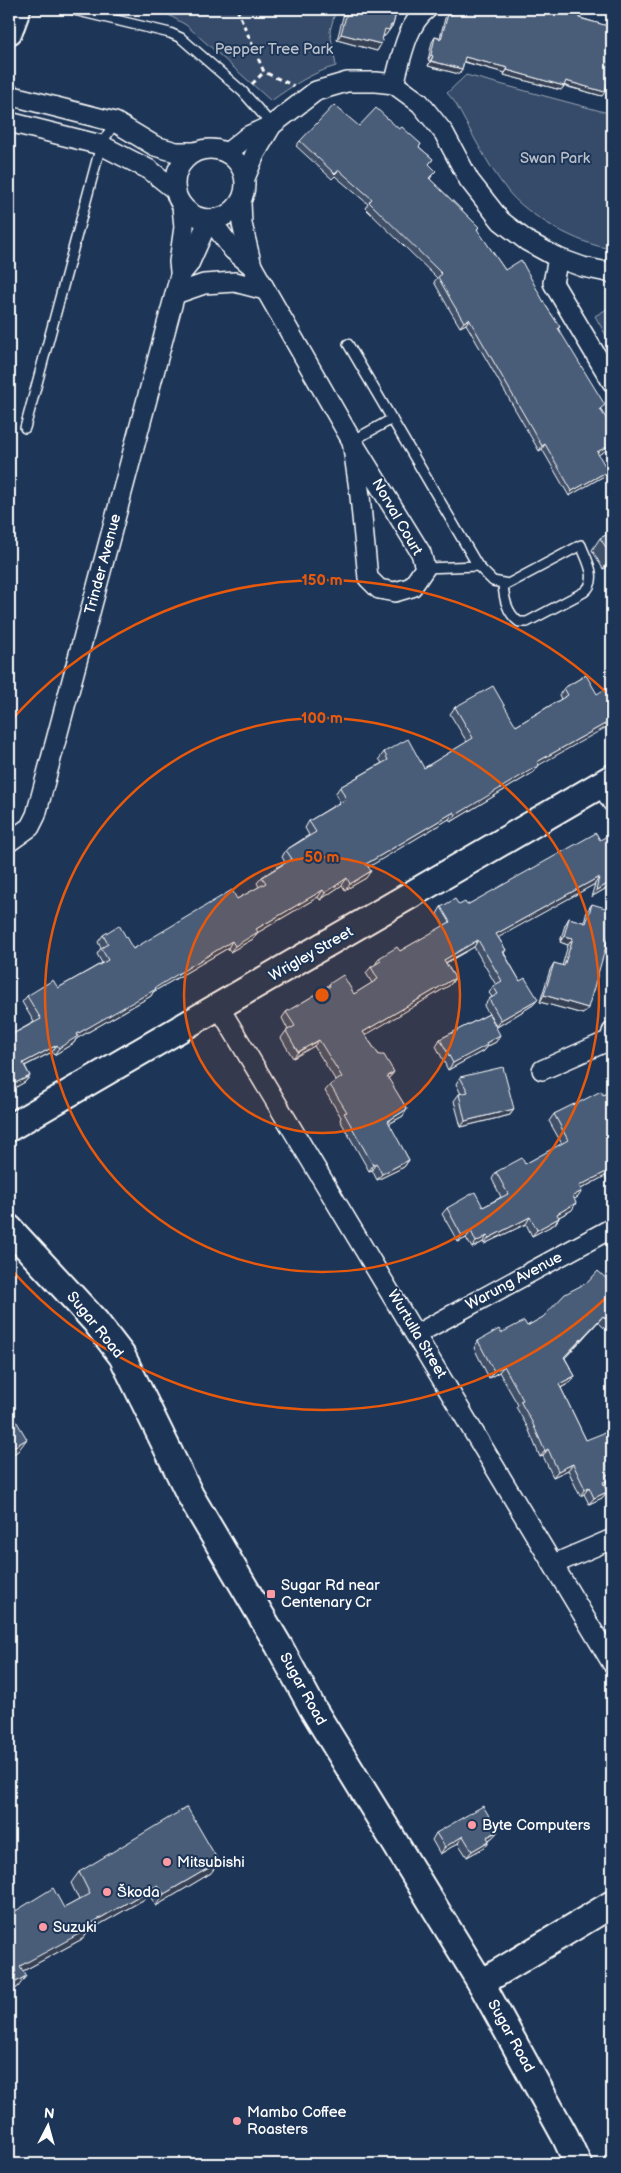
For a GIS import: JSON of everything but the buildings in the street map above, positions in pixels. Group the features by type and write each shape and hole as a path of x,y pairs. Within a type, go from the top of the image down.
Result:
{"main road":[{"path":"9,31 17,9"},
{"name":"Wrigley Street","path":"9,1128 219,1007 608,788"},
{"name":"Sugar Road","path":"9,1228 95,1321 122,1356 190,1495 279,1646 313,1709 481,1983 565,2136 578,2164"},
{"path":"481,1983 612,1904"}],"street":[{"path":"394,84 404,48 419,15 427,9"},
{"path":"227,152 248,136 272,124 316,92 347,82 394,84 420,103 444,133 469,180 502,221 527,241 558,258 583,267 612,273"},
{"path":"9,95 115,122 155,146 176,152 194,152 215,148 227,152 242,166 245,190 241,202 233,211 222,217 209,219 192,214 150,170 102,145 9,122"},
{"path":"245,178 258,148 272,124"},
{"path":"178,198 174,178 185,158 194,152"},
{"name":"Trinder Avenue","path":"9,842 30,827 36,815 180,275 179,262 184,227 178,198"},
{"name":"Norval Court","path":"241,202 242,224 252,266 352,441 421,553 425,568 412,586 395,592 379,589 368,578 360,496 352,441"},
{"name":"Trinder Avenue","path":"180,275 189,264 209,219"},
{"name":"Norval Court","path":"209,219 234,250 252,266"},
{"path":"558,258 553,283 612,382"},
{"path":"175,294 204,284 235,282 265,290"},
{"name":"Wurtulla Street","path":"219,1007 417,1334 612,1663"},
{"path":"542,1070 610,1040 612,1032"},
{"name":"Warung Avenue","path":"417,1334 612,1228"},
{"path":"554,1564 612,1539"}],"lane":[{"path":"74,10 170,33 181,38 243,92 272,124"},
{"path":"25,428 102,145 115,122"},
{"path":"348,344 478,566 493,582 508,584 580,545 591,570 592,580 590,588 527,622 519,622 514,618 504,599 503,584"},
{"path":"352,441 392,419"},
{"path":"425,568 478,566"}],"path":[{"path":"237,9 264,72 298,88"},
{"path":"249,86 264,72"}],"green space":[{"name":"Pepper Tree Park","path":"158,9 336,9 330,31 336,66 310,76 271,101 186,25"},
{"name":"Swan Park","path":"466,75 612,114 612,249 585,242 555,228 527,210 507,190 485,158 454,101 447,93"},
{"path":"612,306 612,346 595,316"}],"place":[{"name":"Sugar Rd near Centenary Cr","path":"271,1594"},
{"name":"Byte Computers","path":"472,1825"},
{"name":"Mitsubishi","path":"167,1862"},
{"name":"Škoda","path":"107,1892"},
{"name":"Suzuki","path":"43,1927"},
{"name":"Mambo Coffee Roasters","path":"237,2121"}]}
